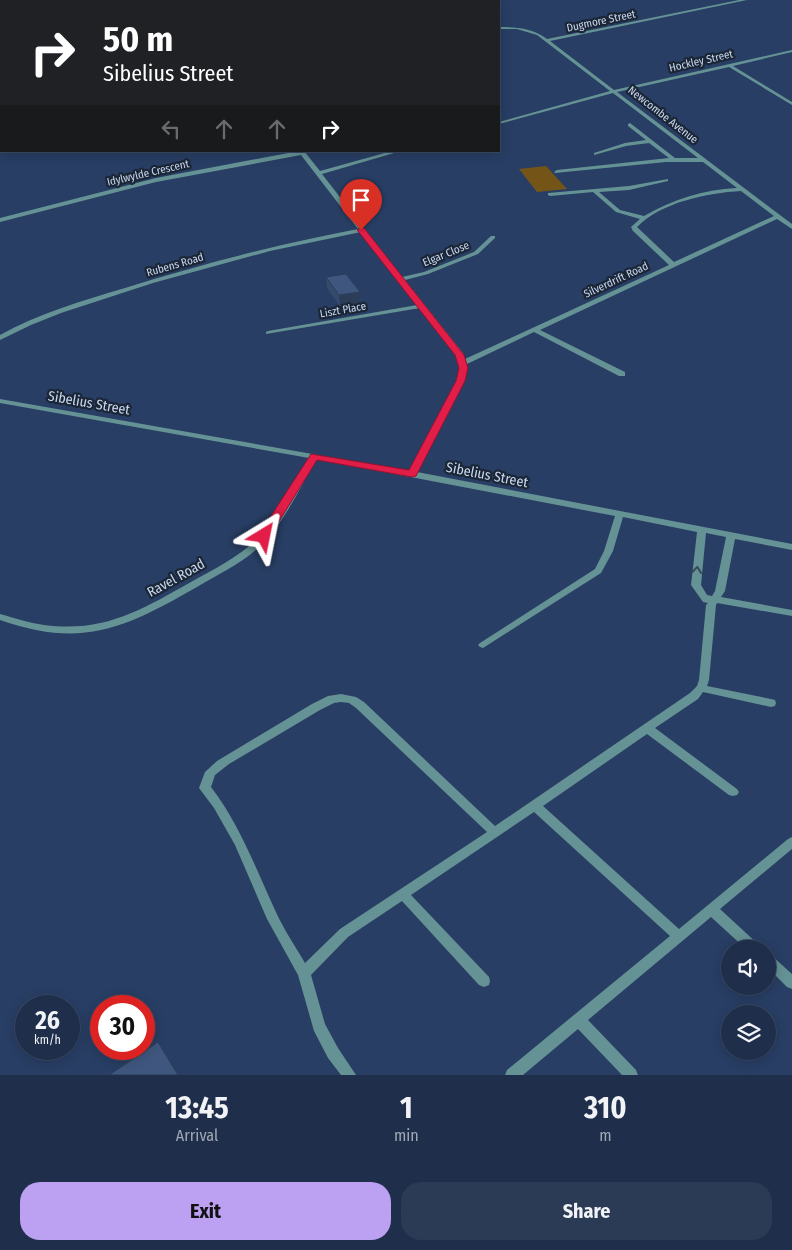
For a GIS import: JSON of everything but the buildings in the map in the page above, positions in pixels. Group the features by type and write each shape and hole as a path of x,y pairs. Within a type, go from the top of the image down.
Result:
{"street":[{"name":"Dugmore Street","path":"548,40 745,0"},
{"name":"Newcombe Avenue","path":"500,28 532,31 548,40 792,227"},
{"name":"Hockley Street","path":"500,123 615,91 792,51"},
{"path":"729,65 792,104"},
{"path":"630,125 674,160"},
{"path":"596,154 625,145 651,141"},
{"path":"302,152 460,355 463,363 463,372 458,386 412,474"},
{"name":"Idylwylde Crescent","path":"0,220 156,180 302,152"},
{"path":"320,173 395,152"},
{"path":"556,172 674,160 705,160"},
{"path":"550,194 629,188 666,180"},
{"path":"673,265 634,227 643,218 698,195 742,188"},
{"path":"593,190 618,211 643,218"},
{"name":"Silverdrift Road","path":"463,363 778,216"},
{"name":"Rubens Road","path":"0,338 52,314 138,286 284,246 361,230"},
{"name":"Elgar Close","path":"400,279 426,273 476,253 493,237"},
{"name":"Liszt Place","path":"268,333 422,306"},
{"path":"535,330 622,374"},
{"name":"Sibelius Street","path":"0,401 314,456 792,546"},
{"name":"Ravel Road","path":"0,617 34,626 80,630 111,625 145,611 229,564 259,542 314,456"},
{"path":"484,644 598,571 613,537 619,514"},
{"path":"702,530 696,585 710,600 792,613"},
{"path":"304,973 344,933 648,729 694,696 702,688 710,600 722,584 730,535"},
{"path":"702,688 771,703"},
{"path":"349,1075 332,1053 319,1026 304,973 271,915 240,843 218,805 205,788 206,779 212,770 316,707 332,699 352,700 360,705 494,832"},
{"path":"648,729 734,792"},
{"path":"535,806 678,936"},
{"path":"512,1075 792,842"},
{"path":"403,894 484,980"},
{"path":"711,909 744,940"},
{"path":"776,968 792,983"},
{"path":"579,1021 630,1075"}],"shaded area":[{"path":"546,166 567,189 537,192 519,169"}],"route":[{"path":"264,536 314,456 412,474 463,372 464,368 460,355 361,230"}]}
